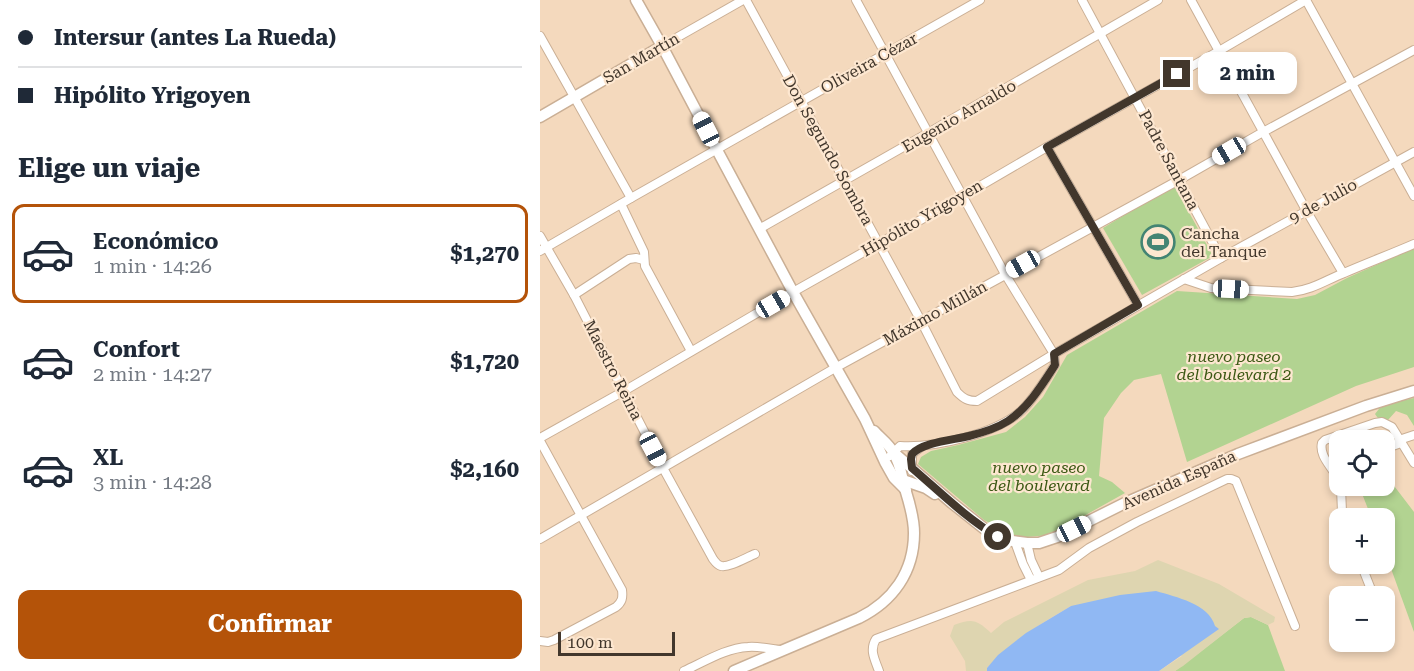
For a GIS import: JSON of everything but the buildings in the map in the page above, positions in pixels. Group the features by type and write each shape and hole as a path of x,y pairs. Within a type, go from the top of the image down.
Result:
{"main road":[{"path":"636,0 793,292 865,419 885,462 906,485"},
{"name":"San Martín","path":"540,117 662,45"},
{"name":"Avenida España","path":"893,452 952,503 998,537 1015,542 1039,543 1057,537 1125,503 1238,454 1414,391"},
{"path":"734,671 873,611 895,591 904,574 913,547 914,531 906,485 893,452 865,419"},
{"name":"Avenida España","path":"906,485 926,488 952,503"}],"street":[{"name":"San Martín","path":"662,45 744,0"},
{"name":"Don Segundo Sombra","path":"744,0 962,398 977,401 1054,354"},
{"path":"856,0 1005,274 1054,354 1055,365 1022,410 1006,423 972,435 922,447 900,447 885,462"},
{"name":"Oliveira Cézar","path":"543,249 980,0"},
{"name":"Padre Santana","path":"1082,0 1221,258"},
{"name":"Eugenio Arnaldo","path":"759,229 1158,0"},
{"path":"1191,0 1343,273"},
{"path":"1306,0 1414,196"},
{"name":"Hipólito Yrigoyen","path":"540,439 1306,0"},
{"path":"540,36 631,198"},
{"name":"Máximo Millán","path":"540,539 835,368 1414,50"},
{"path":"1047,147 1138,305"},
{"name":"9 de Julio","path":"1054,354 1306,210 1414,152"},
{"path":"621,204 644,252 645,266 691,351"},
{"name":"Maestro Reina","path":"540,236 543,249 574,295 663,468 717,564 728,566 755,554"},
{"path":"1184,279 1211,288 1302,291 1414,244"},
{"path":"574,295 629,260 636,258 644,260"},
{"path":"1354,430 1382,422 1394,430"},
{"path":"1395,432 1414,463"},
{"path":"1395,444 1414,435"},
{"path":"540,439 622,590 620,604 616,608 544,642"},
{"path":"1329,439 1322,443 1321,448 1329,467"},
{"path":"906,485 912,468 912,454 922,447"},
{"path":"879,671 872,651 876,639 1059,570 1089,548 1137,522 1227,479 1236,481 1295,626"},
{"path":"1015,542 1023,564 1035,578"},
{"path":"1027,543 1035,578"},
{"path":"684,671 741,647 751,646 783,651"}],"green space":[{"name":"Cancha del Tanque","path":"1174,185 1213,256 1142,295 1103,228"},
{"path":"1414,248 1414,367 1356,386 1187,462 1161,374 1134,380 1121,393 1104,418 1099,476 1112,482 1125,493 1050,535 1015,538 984,520 918,464 921,457 931,451 1006,432 1025,417 1043,397 1067,355 1177,291 1297,299 1315,295"},
{"path":"1414,398 1414,426 1407,415 1396,411 1388,420 1380,421 1375,414 1382,405"},
{"path":"1395,487 1414,512 1414,632 1393,574 1395,574 1395,508 1368,508 1363,496 1395,496"},
{"path":"1251,617 1268,625 1285,671 1175,671 1244,618"}],"sand":[{"path":"1158,560 1219,584 1275,617 1274,622 1268,625 1251,617 1244,618 1175,671 1159,671 1182,656 1071,606 1017,641 987,668 987,671 966,671 965,661 950,636 954,625 970,621 982,625 991,633 1004,622 1088,580 1135,571"}],"water":[{"path":"1156,591 1191,602 1206,612 1219,629 1159,671 987,671 998,655 1026,633 1071,606 1120,595"}],"place":[{"name":"Cancha del Tanque","path":"1158,242"}],"route":[{"path":"998,537 952,503 912,468 912,454 922,447 972,435 1006,423 1033,397 1055,365 1054,354 1138,305 1047,147 1177,74"}],"park label":[{"name":"nuevo paseo del boulevard 2","path":"1234,365"},
{"name":"nuevo paseo del boulevard","path":"1039,476"}]}
